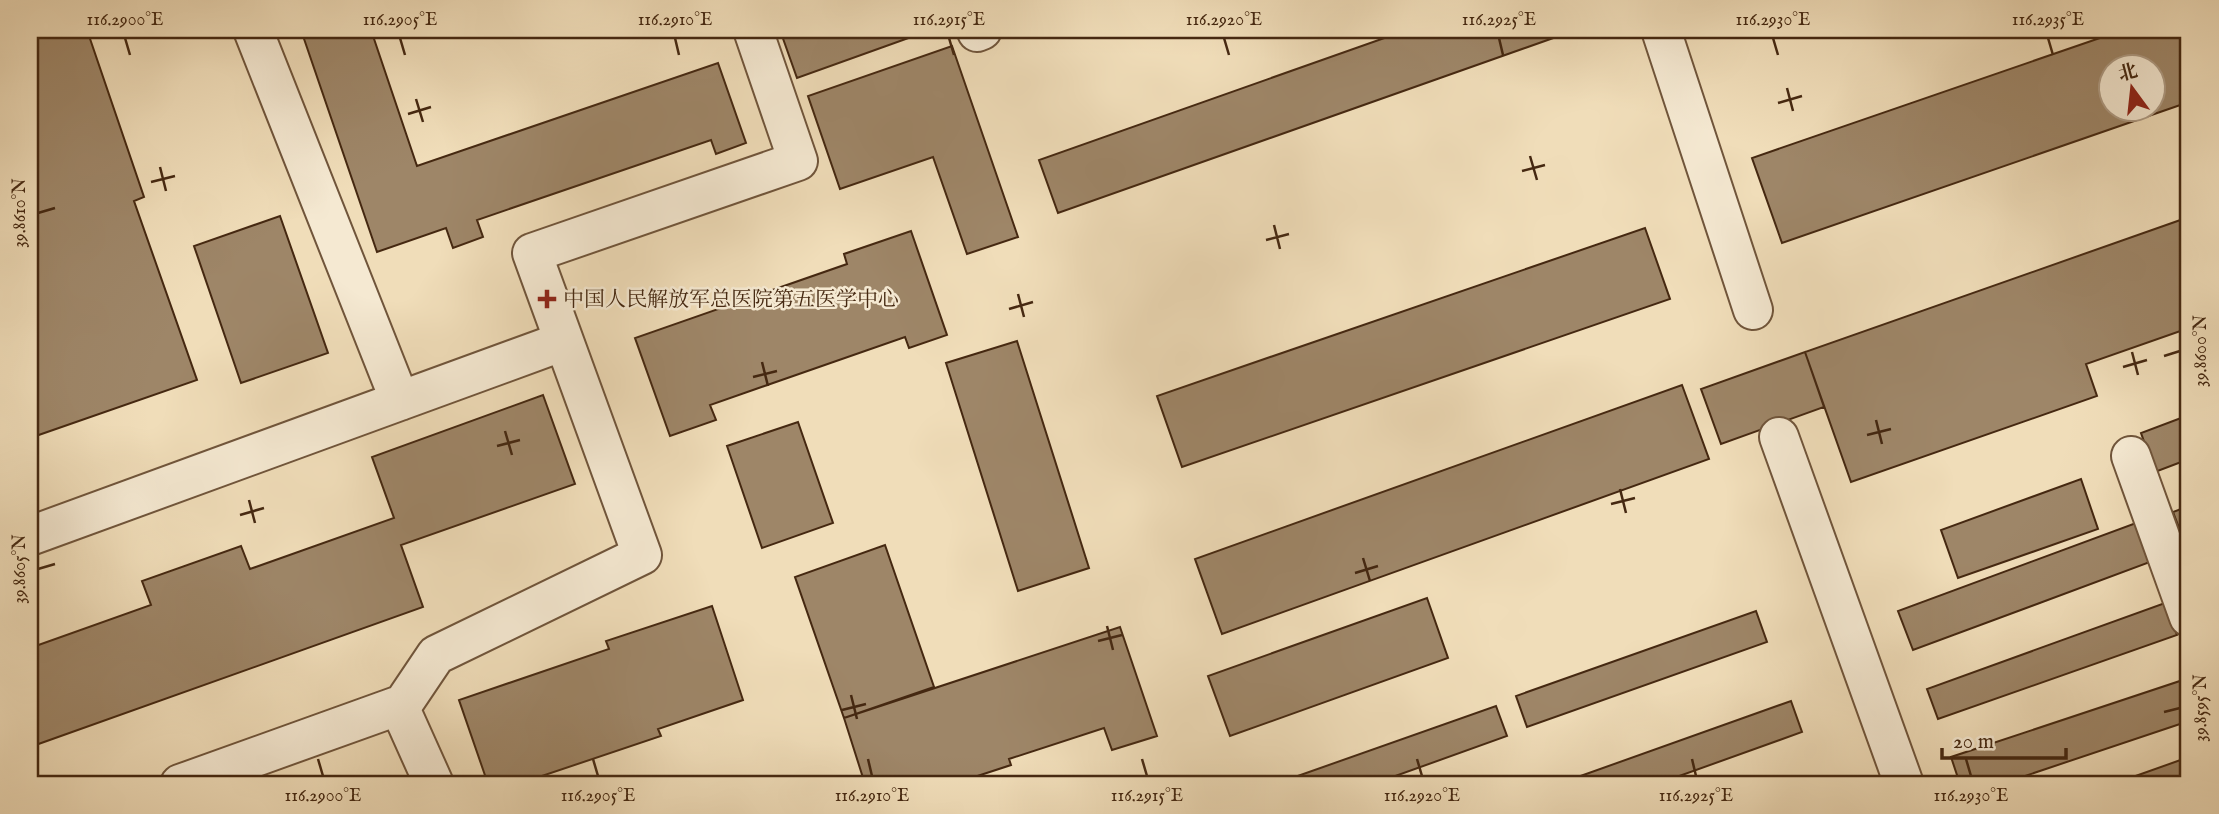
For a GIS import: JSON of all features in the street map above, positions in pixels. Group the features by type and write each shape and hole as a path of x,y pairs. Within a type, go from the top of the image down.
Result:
{"street":[{"path":"253,30 401,401"},
{"path":"180,784 403,704 436,655 642,555 532,253 798,161 753,30"},
{"path":"1661,30 1753,310"},
{"path":"30,536 564,341"},
{"path":"1779,437 1904,784"},
{"path":"2131,456 2189,617"},
{"path":"399,705 434,784"}],"building":[{"path":"30,30 87,30 144,197 134,201 197,380 30,438"},
{"path":"301,30 371,30 417,166 718,63 746,143 716,154 711,140 477,220 483,237 453,248 446,228 377,252"},
{"path":"780,30 928,30 928,31 797,78"},
{"path":"1407,30 1576,30 1058,213 1039,160"},
{"path":"2123,30 2189,30 2189,102 2166,110 2166,52 2096,52 2096,122 2131,122 1782,243 1752,158"},
{"path":"952,46 1018,237 967,254 933,157 840,189 808,96"},
{"path":"280,216 328,353 241,383 194,246"},
{"path":"2189,217 2189,328 2086,364 2097,396 1851,482 1805,352"},
{"path":"1645,228 1670,299 1182,467 1157,396"},
{"path":"911,231 947,335 909,348 905,337 710,405 716,420 670,436 635,338 847,264 844,254"},
{"path":"1017,341 1089,568 1018,591 946,363"},
{"path":"1805,352 1824,407 1721,444 1701,389"},
{"path":"1682,385 1709,459 1222,634 1195,559"},
{"path":"543,395 575,484 401,545 423,607 30,747 30,648 151,605 142,581 241,546 250,569 394,518 372,457"},
{"path":"2189,415 2189,459 2155,472 2141,433"},
{"path":"798,422 833,523 762,548 727,446"},
{"path":"2081,479 2098,529 1958,578 1941,530"},
{"path":"2189,506 2189,551 2188,551 2173,512"},
{"path":"2136,523 2150,562 1913,650 1898,611"},
{"path":"885,545 934,687 844,718 795,577"},
{"path":"1427,598 1448,658 1230,736 1208,676"},
{"path":"2165,603 2177,635 1938,719 1927,689"},
{"path":"712,606 743,700 658,729 661,736 518,784 488,784 459,700 609,649 606,641"},
{"path":"1756,611 1767,642 1527,727 1516,696"},
{"path":"1120,627 1157,736 1112,750 1104,728 1009,759 1011,765 953,784 865,784 844,718"},
{"path":"2189,678 2189,721 2001,784 1960,784 1951,757"},
{"path":"1791,701 1802,732 1657,784 1558,784"},
{"path":"1496,706 1507,736 1373,784 1275,784"},
{"path":"2189,757 2189,784 2113,784"}],"place":[{"name":"中国人民解放军总医院第五医学中心","path":"547,299"}]}
